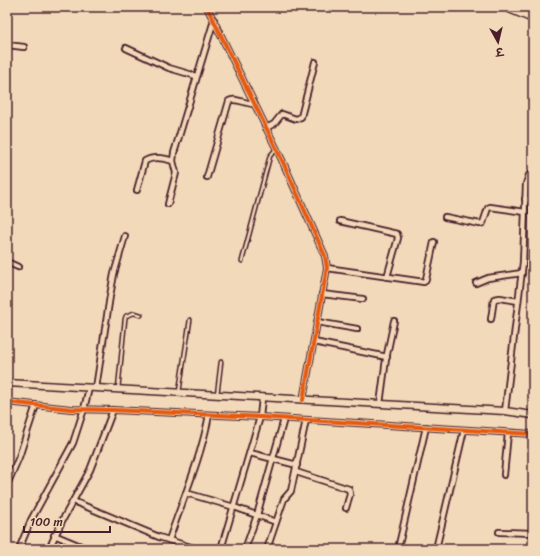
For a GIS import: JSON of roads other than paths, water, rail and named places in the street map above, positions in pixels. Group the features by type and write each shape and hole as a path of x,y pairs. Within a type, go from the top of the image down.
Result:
{"highway":[{"path":"507,7 533,18"}],"street":[{"path":"207,7 276,148 323,249 326,268 303,400"},
{"path":"168,204 176,173 173,161 196,76 214,20"},
{"path":"7,45 24,47"},
{"path":"126,48 169,68 196,76"},
{"path":"266,128 274,124 282,114 296,118 301,117 315,62"},
{"path":"207,177 229,101 234,99 247,104 254,104"},
{"path":"137,190 145,161 160,158 173,161"},
{"path":"505,411 522,273 524,212 527,178 533,173"},
{"path":"525,199 533,200"},
{"path":"446,217 480,224 484,223 488,208 490,207 524,212"},
{"path":"340,221 397,234 398,238 388,277"},
{"path":"96,388 114,274 125,236"},
{"path":"326,268 425,282 434,242"},
{"path":"7,262 18,267"},
{"path":"476,283 493,277 522,273"},
{"path":"322,294 363,299"},
{"path":"491,318 494,299 500,298 518,301"},
{"path":"380,404 394,321"},
{"path":"317,322 357,329"},
{"path":"314,342 387,357"},
{"path":"7,383 88,391 96,388 118,389 217,395 261,400 303,400 505,411 533,415"},
{"path":"19,549 31,520 73,443 88,391"},
{"path":"221,549 250,453 260,415 261,400"},
{"path":"7,402 84,409 209,415 260,415 284,419 533,434"},
{"path":"7,483 19,457 36,405"},
{"path":"49,549 54,536 90,470 113,410"},
{"path":"169,540 205,434 209,415"},
{"path":"245,549 274,459 284,419"},
{"path":"267,549 285,497 291,491 306,420"},
{"path":"398,549 426,427"},
{"path":"436,549 464,430"},
{"path":"504,475 508,432"},
{"path":"250,453 297,465"},
{"path":"296,472 349,489 350,494 346,508"},
{"path":"186,493 234,507 276,522"},
{"path":"73,501 169,540 196,549"},
{"path":"498,532 533,533"},
{"path":"54,536 83,546"}],"lane":[{"path":"242,261 270,156 276,148"},
{"path":"118,389 126,316 134,313 141,315"},
{"path":"179,393 190,320"},
{"path":"217,395 221,362"}]}
